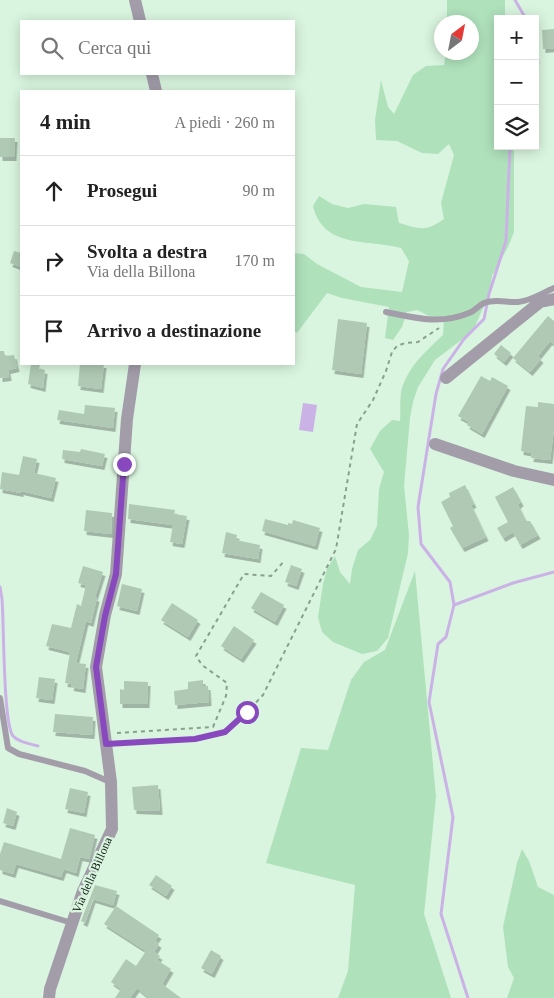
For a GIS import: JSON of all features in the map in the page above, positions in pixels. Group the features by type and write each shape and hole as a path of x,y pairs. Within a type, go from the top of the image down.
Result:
{"street":[{"path":"134,0 140,20"},
{"path":"152,75 156,90"},
{"path":"446,378 540,302 554,299"},
{"name":"Via della Billona","path":"49,998 50,989 83,891 112,829 111,782 96,667 105,616 116,574 127,419 135,365"},
{"path":"435,444 514,471 554,480"}],"lane":[{"path":"386,312 429,320 448,319 470,313 484,303 497,300 528,301 554,288"},
{"path":"0,698 8,748 19,754 85,771 111,782"},
{"path":"0,901 72,923"}],"path":[{"path":"105,739 155,741 195,739 225,732 263,694 336,549 357,424 373,400 392,352 397,346 418,342 458,316"},
{"path":"105,739 213,727 226,696 227,683 202,665 196,656 244,574 271,576 285,560"}],"green space":[{"path":"447,0 505,0 505,15 494,15 494,150 514,150 514,232 492,276 490,292 473,331 435,360 418,387 410,418 404,486 409,535 408,553 388,638 377,651 362,654 333,642 322,632 318,617 323,584 327,569 335,556 340,572 350,584 358,550 370,540 377,526 379,489 384,472 370,449 380,431 392,420 400,421 401,393 406,378 420,358 443,335 444,319 431,317 417,310 407,312 402,327 393,340 385,338 389,307 342,298 327,293 297,333 295,332 295,253 304,254 317,264 361,287 402,292 409,261 401,248 348,240 337,236 326,229 318,220 313,206 319,196 332,204 348,208 364,204 396,207 399,223 418,228 427,228 444,219 441,203 454,155 449,144 438,154 422,153 397,141 376,140 375,120 381,80 388,107 394,114 413,75 426,66 444,65 445,60 479,60 479,15 447,15"},
{"path":"415,571 436,797 424,914 451,998 338,998 348,971 355,885 266,863 301,748 328,750 351,680 364,662 385,650"},
{"path":"522,849 529,861 538,887 554,895 554,998 507,998 514,978 508,967 503,927 517,863"}],"shaded area":[{"path":"303,403 317,405 313,432 299,430"}],"building":[{"path":"554,29 554,48 543,49 542,30"},
{"path":"0,138 15,138 14,157 0,157"},
{"path":"14,251 20,253 20,267 10,263"},
{"path":"548,316 554,321 554,345 550,341 538,356 541,359 530,372 513,358"},
{"path":"338,319 367,323 361,374 332,370"},
{"path":"501,345 511,353 504,362 494,354"},
{"path":"0,351 4,351 5,356 14,355 17,368 8,370 9,377 0,378"},
{"path":"31,365 40,365 39,369 45,370 43,388 28,384"},
{"path":"80,365 104,365 101,389 78,386"},
{"path":"481,376 490,381 492,377 508,386 482,434 467,425 469,422 458,416"},
{"path":"538,402 554,404 554,429 550,460 531,458 532,453 521,451 526,406 538,407"},
{"path":"85,405 115,408 113,428 57,420 59,410 84,414"},
{"path":"81,449 105,454 102,466 62,459 63,450 80,452"},
{"path":"23,456 37,459 34,473 56,478 51,498 21,491 21,493 0,489 2,472 19,475"},
{"path":"465,485 474,504 471,505 486,537 462,548 450,528 453,526 441,502 450,497 449,493"},
{"path":"513,487 521,502 518,505 526,521 530,521 538,535 520,545 513,532 503,538 497,528 508,522 495,497"},
{"path":"129,504 175,510 174,514 187,516 182,544 170,542 173,525 128,519"},
{"path":"86,510 112,513 111,534 84,531"},
{"path":"265,519 288,525 288,523 292,524 293,520 320,528 315,546 262,531"},
{"path":"226,532 237,535 236,540 260,545 258,559 222,553"},
{"path":"291,565 302,569 296,586 285,582"},
{"path":"83,566 103,572 95,597 97,598 91,623 86,621 76,663 86,664 83,689 71,687 72,684 65,683 70,652 46,646 52,624 71,628 77,604 81,606 86,585 78,583"},
{"path":"122,584 142,589 137,611 117,606"},
{"path":"261,592 284,605 275,622 251,608"},
{"path":"172,603 198,620 188,637 161,620"},
{"path":"234,626 254,640 241,659 221,646"},
{"path":"39,677 55,679 52,700 36,698"},
{"path":"203,680 203,686 208,686 209,702 175,705 174,691 188,689 188,682"},
{"path":"124,681 148,682 147,704 120,704 120,689 124,690"},
{"path":"55,714 93,717 92,735 53,732"},
{"path":"158,785 160,811 134,810 132,787"},
{"path":"70,788 88,792 84,813 65,809"},
{"path":"7,808 17,812 13,826 3,823"},
{"path":"70,828 95,835 89,859 80,857 76,873 64,869 61,877 16,864 13,874 0,870 0,854 4,842 61,859"},
{"path":"156,875 172,886 166,896 149,885"},
{"path":"95,885 117,891 113,905 93,899 85,923 81,921"},
{"path":"116,906 159,935 155,941 159,944 154,952 160,956 157,960 171,969 162,984 181,998 149,998 137,988 130,998 115,998 121,989 111,982 126,959 136,966 146,951 104,924"},
{"path":"211,950 221,956 212,974 201,968"}],"waterway":[{"path":"515,0 524,15"},
{"path":"468,998 441,914 453,817 429,702 438,644 446,637 454,605 450,582 421,544 418,507 436,394 443,369 464,339 484,319 489,294 506,241 510,150"},
{"path":"454,605 513,583 554,572"},
{"path":"0,587 7,712 10,727 15,738 24,743 38,746"}],"route":[{"path":"124,464 116,574 105,616 96,667 106,744 195,739 225,732 247,712"}]}
